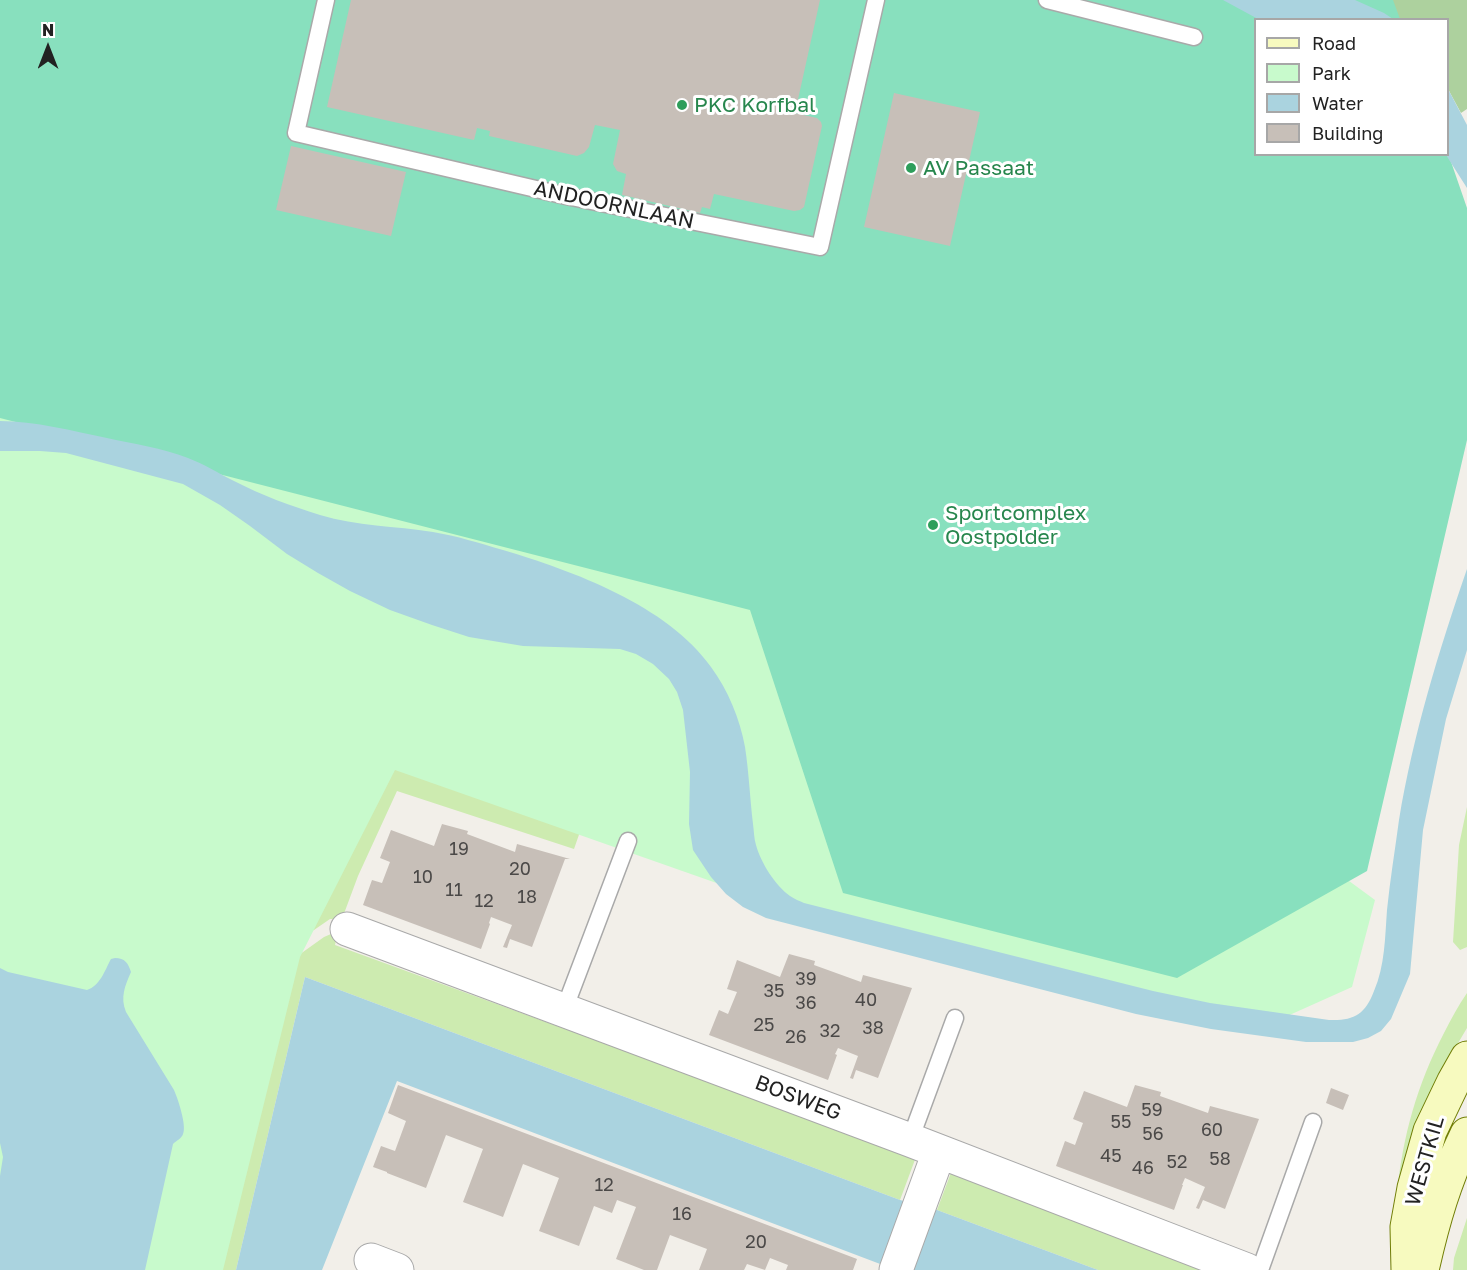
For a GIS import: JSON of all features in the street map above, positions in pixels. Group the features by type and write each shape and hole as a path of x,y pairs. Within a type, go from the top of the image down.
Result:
{"street":[{"name":"BOSWEG","path":"347,929 925,1146 1247,1270"},
{"name":"WESTKIL","path":"1408,1270 1407,1227 1414,1188 1430,1131 1467,1058"},
{"name":"WESTKIL","path":"1422,1270 1442,1194 1467,1134"},
{"path":"896,1270 922,1200 925,1146"}],"lane":[{"name":"ANDOORNLAAN","path":"326,0 296,133 566,196 820,247 876,0"},
{"path":"1047,0 1194,37"},
{"path":"564,1010 628,841"},
{"path":"925,1146 955,1018"},
{"path":"1260,1270 1313,1122"}],"green space":[{"name":"Sportcomplex Oostpolder","path":"0,0 1393,0 1400,18 1254,18 1254,156 1449,156 1467,208 1467,440 1367,871 1177,978 843,893 750,610 0,418"},
{"path":"1356,0 1467,0 1467,109 1461,113 1449,91 1449,18 1391,18"},
{"path":"0,360 780,565 1330,867 1375,900 1352,987 1265,1026 836,925 395,770 300,957 223,1270 0,1270"},
{"path":"345,746 582,826 574,849 397,791 358,876 342,919 330,919 292,941"},
{"path":"1467,807 1467,947 1460,950 1453,942 1459,845"},
{"path":"338,931 335,945 916,1157 900,1200 305,977 236,1270 191,1270 296,957 324,937"},
{"path":"1467,993 1467,1028 1445,1065 1397,1193 1407,1131 1419,1091 1434,1052"},
{"path":"952,1170 1223,1270 1098,1270 937,1210"},
{"path":"1467,1218 1467,1270 1453,1270 1454,1258"}],"water":[{"path":"1223,0 1355,0 1392,18 1256,18"},
{"path":"1449,91 1467,125 1467,188 1447,156 1449,156"},
{"path":"0,421 54,427 148,446 194,460 265,496 309,512 334,519 433,532 477,542 559,568 617,593 644,608 692,645 711,667 728,695 743,736 754,838 758,852 774,880 797,900 1153,991 1210,1003 1329,1020 1351,1018 1357,1015 1367,1006 1378,981 1405,788 1419,725 1467,569 1467,650 1446,719 1423,830 1410,974 1391,1019 1381,1031 1353,1042 1306,1042 1211,1029 1136,1014 766,918 743,907 726,894 711,877 693,850 689,824 690,772 683,710 677,692 669,679 653,664 636,654 620,649 523,646 469,637 390,610 318,573 287,554 220,505 183,484 66,453 0,451"},
{"path":"111,959 126,962 131,972 123,996 126,1012 174,1090 184,1125 182,1135 173,1144 145,1270 0,1270 0,1176 3,1157 0,1143 0,968 8,972 87,990 99,981"},
{"path":"305,977 900,1200 937,1210 1098,1270 896,1270 397,1081 322,1270 236,1270"}],"building":[{"path":"351,0 820,0 795,113 817,118 822,126 804,207 794,211 714,194 710,209 702,207 700,213 622,195 626,174 617,171 613,164 620,130 595,125 589,147 577,156 489,136 490,131 477,128 474,140 327,107"},
{"path":"894,93 980,112 950,246 864,227"},
{"path":"291,146 406,172 391,236 276,210"},
{"path":"442,824 468,831 467,834 515,852 517,844 570,859 565,859 532,947 510,939 507,948 503,947 512,925 491,917 481,949 363,905 372,880 382,883 390,862 380,858 391,830 434,846"},
{"path":"789,954 815,961 814,965 861,982 863,975 912,988 878,1078 856,1070 853,1079 850,1078 858,1056 838,1048 828,1080 709,1035 719,1010 728,1014 737,992 727,989 737,960 780,977"},
{"path":"398,1085 857,1259 853,1270 786,1270 788,1265 770,1258 765,1270 747,1264 744,1270 699,1270 707,1249 670,1235 657,1270 644,1270 616,1259 636,1207 617,1200 612,1213 594,1206 579,1246 539,1231 559,1178 523,1164 503,1217 463,1202 483,1149 446,1135 426,1188 387,1173 373,1167 381,1146 395,1151 406,1121 388,1113"},
{"path":"1135,1085 1161,1092 1160,1096 1208,1113 1210,1106 1259,1119 1225,1209 1203,1200 1199,1209 1196,1208 1205,1187 1185,1178 1174,1210 1056,1166 1065,1141 1075,1145 1083,1123 1073,1119 1084,1091 1127,1107"},
{"path":"1331,1088 1349,1095 1343,1110 1326,1103"}],"place":[{"name":"PKC Korfbal","path":"682,105"},
{"name":"AV Passaat","path":"911,168"},
{"name":"Sportcomplex Oostpolder","path":"933,525"}]}
